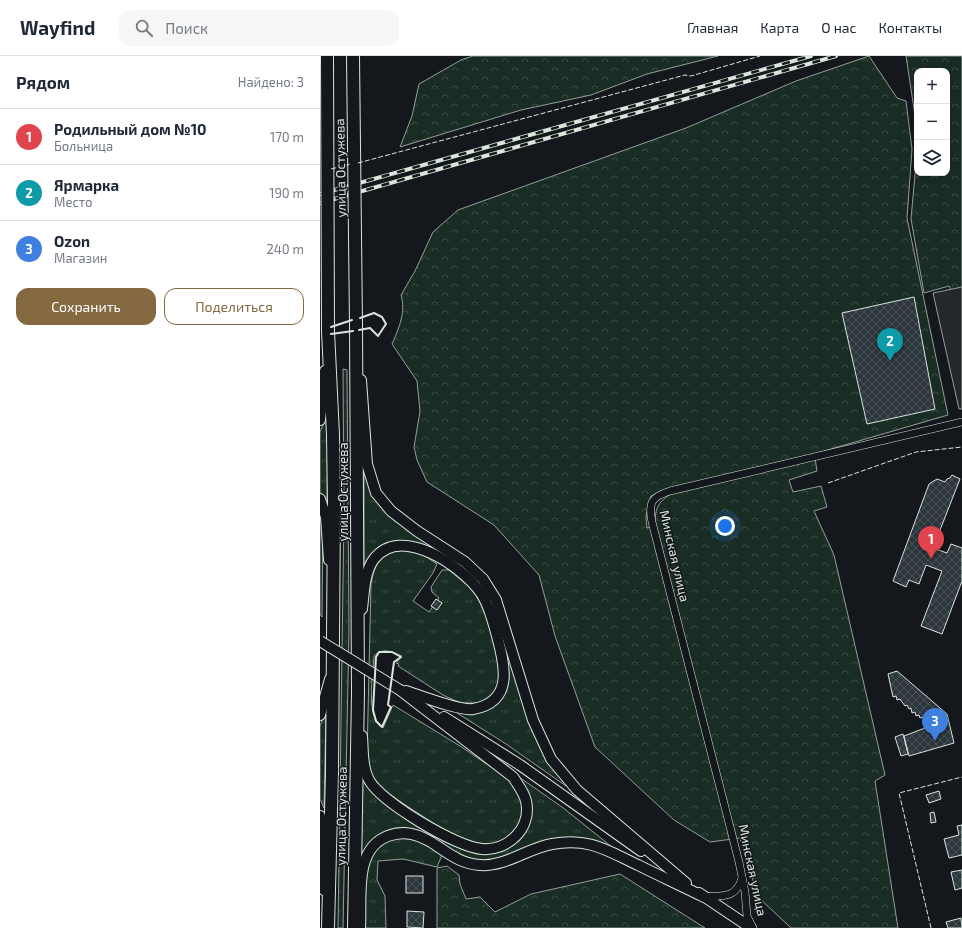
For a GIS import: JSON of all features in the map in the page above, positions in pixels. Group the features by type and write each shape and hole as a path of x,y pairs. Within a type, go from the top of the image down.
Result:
{"main road":[{"name":"улица Остужева","path":"326,56 328,331 333,435 331,674 332,781 326,928"},
{"name":"улица Остужева","path":"353,56 358,635 354,928"}],"street":[{"path":"356,325 368,464 376,493 392,511 417,531 464,562 483,579 496,600 533,720 551,759 577,790 686,883"},
{"path":"320,420 324,399 328,331"},
{"name":"Минская улица","path":"753,928 746,916 745,892 739,862 652,522 650,507 652,501 660,494 670,491 962,422"},
{"path":"320,499 326,517 332,612"},
{"path":"358,635 369,568 373,559 380,552 389,547 410,545 431,553 452,566 480,592 494,625 505,666 505,676 501,690 494,699 483,706 472,709 459,708 400,690"},
{"name":"Минская улица","path":"320,641 520,765 704,897 753,928"},
{"path":"320,715 331,674"},
{"path":"358,692 364,765 370,780 380,794 442,834 470,847 491,849 513,840 522,828 526,812 526,802 521,789 513,777 400,690"},
{"path":"320,816 326,928"},
{"path":"360,928 362,870 366,855 373,845 382,838 404,832 418,836 459,860 481,865 503,861 552,844 587,842 612,851 704,897 731,894 738,889 742,878"}],"green space":[{"path":"473,56 718,56 647,74 591,95 521,110 400,147 412,116 419,84 461,60"},
{"path":"869,56 897,98 906,101 912,149 907,218 948,415 814,454 667,489 651,496 646,516 647,528 655,525 658,506 664,499 673,493 815,458 817,471 789,480 793,492 821,486 827,507 814,511 834,555 885,775 875,781 898,928 791,928 758,897 740,838 710,842 674,820 595,747 555,636 539,575 494,525 427,482 417,460 414,447 420,411 417,381 392,344 402,314 403,308 401,295 415,271 433,232 458,210 686,128 796,81"},
{"path":"906,56 962,56 962,313 949,286 924,293 911,219 915,176 950,176 950,68 914,68 914,109"},
{"path":"343,369 347,370 349,631 343,928 338,928 344,514"},
{"path":"328,407 327,503 320,493 320,432"},
{"path":"364,470 371,489 465,566 489,592 520,691 567,784 566,786 506,744 457,713 462,710 486,706 497,702 502,698 507,689 509,672 508,664 498,626 489,600 480,583 460,566 435,551 411,542 400,540 389,542 379,547 371,555 364,569"},
{"path":"320,509 323,517 322,617 320,614"},
{"path":"399,549 422,554 437,564 433,573 413,601 429,612 439,598 432,592 431,587 442,570 449,570 473,590 484,609 499,660 500,683 489,699 478,703 460,703 443,695 398,666 399,664 396,663 402,656 384,651 377,653 374,656 371,695 374,715 377,722 383,728 393,705 460,746 506,777 514,785 521,800 523,811 518,827 504,840 490,844 476,843 453,835 384,791 374,780 369,768 367,757 371,584 376,566 382,558"},
{"path":"326,710 324,808 320,799 320,726"},
{"path":"362,772 369,787 383,801 442,840 467,851 493,853 510,847 523,835 529,823 531,810 528,793 519,777 562,807 612,847 596,841 565,839 536,845 490,861 483,861 458,854 426,834 405,828 396,828 387,830 372,841 360,859"},
{"path":"404,836 424,843 442,855 437,867 403,859 378,861 377,880 385,896 386,928 364,928 365,880 367,868 371,858 377,848 386,841"},
{"path":"447,866 459,875 460,884 466,899 480,897 495,912 531,894 620,874 705,928 437,928 437,868"}],"shaded area":[{"path":"962,287 962,409 959,409 933,293"}],"building":[{"path":"914,297 935,409 867,424 842,313"},
{"path":"952,475 960,479 933,548 947,553 951,544 962,548 962,581 942,634 921,626 942,571 926,565 919,584 909,580 906,587 893,581 929,484 937,479 945,482"},
{"path":"436,599 442,603 437,610 431,606"},
{"path":"897,671 947,714 954,743 909,756 904,736 925,728 923,717 920,718 919,715 916,716 915,712 912,713 911,708 909,709 907,705 905,706 900,699 897,700 896,696 893,697 888,674"},
{"path":"903,734 908,754 901,756 895,737"},
{"path":"939,791 941,799 929,803 926,795"},
{"path":"934,812 936,822 931,823 930,813"},
{"path":"962,825 962,855 949,858 944,839 959,835 957,826"},
{"path":"962,870 962,888 955,890 951,872"},
{"path":"406,876 423,876 423,893 406,893"},
{"path":"407,911 424,912 423,928 407,927"},
{"path":"961,918 962,928 948,928 946,922"}],"railway":[{"path":"320,194 811,56"},
{"path":"320,203 836,56"}],"fence":[{"path":"358,163 685,75 691,76 760,56"},
{"path":"331,169 351,164"},
{"path":"828,483 916,452 962,447"},
{"path":"931,928 899,793 962,777"}],"wall":[{"path":"359,330 370,328 378,336 386,324 382,317 374,313 360,318"},
{"path":"331,327 352,320"},
{"path":"331,334 353,331"},
{"path":"379,652 392,652 401,657 394,662 388,705 391,707 382,727 376,721 373,710 376,657 379,652"}],"place":[{"name":"Ярмарка","path":"890,361"},
{"name":"Родильный дом №10","path":"931,559"},
{"name":"Ozon","path":"935,741"}]}
